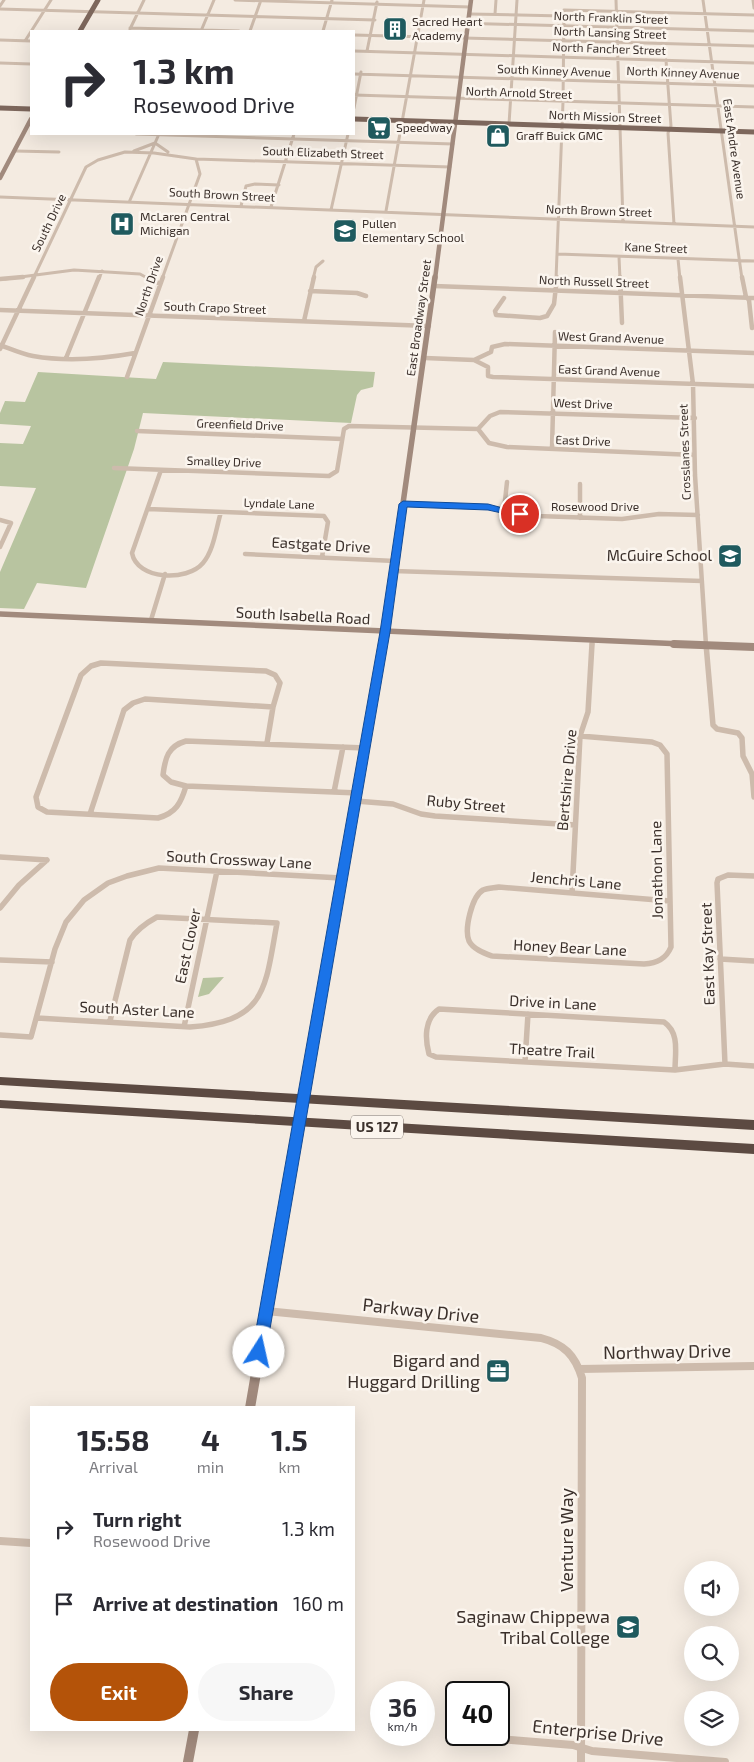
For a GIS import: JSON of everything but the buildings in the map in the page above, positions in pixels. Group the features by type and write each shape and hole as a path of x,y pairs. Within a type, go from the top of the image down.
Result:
{"highway":[{"name":"US 127","path":"0,1081 754,1125"},
{"name":"US 127","path":"0,1104 754,1149"},
{"path":"705,1122 754,1119"}],"main road":[{"path":"81,30 98,0"},
{"path":"0,108 30,109"},
{"name":"North Mission Street","path":"355,119 754,132"}],"street":[{"path":"4,0 0,8 44,11 375,20"},
{"path":"32,30 50,0"},
{"path":"130,30 144,0"},
{"path":"201,30 214,0"},
{"path":"235,0 377,2 470,7"},
{"path":"250,30 261,0"},
{"path":"386,211 404,121 424,0"},
{"name":"East Broadway Street","path":"250,1406 385,632 425,358 471,0"},
{"path":"495,14 496,0"},
{"path":"509,124 516,0"},
{"path":"616,0 616,42 624,222"},
{"name":"East Andre Avenue","path":"703,0 739,261 746,297 749,300 752,328"},
{"path":"752,0 754,8"},
{"path":"323,30 332,1"},
{"path":"367,51 375,20 377,2"},
{"path":"504,298 495,311 496,315 540,318 547,316 552,308 556,291 563,103 564,10 754,15"},
{"path":"470,14 563,16"},
{"name":"North Franklin Street","path":"421,22 754,31"},
{"path":"25,41 30,33"},
{"name":"North Lansing Street","path":"355,35 754,46"},
{"path":"0,40 30,41"},
{"name":"North Fancher Street","path":"355,50 754,63"},
{"path":"666,60 671,126 668,133 674,224"},
{"path":"0,62 30,63"},
{"name":"South Kinney Avenue","path":"355,73 754,85"},
{"path":"356,96 361,73"},
{"name":"North Arnold Street","path":"356,96 754,108"},
{"path":"0,178 30,121"},
{"path":"130,200 159,135"},
{"path":"186,135 453,144"},
{"path":"271,208 287,162 294,135"},
{"path":"331,210 348,135"},
{"path":"130,152 155,143"},
{"path":"155,143 170,153"},
{"path":"15,151 59,152"},
{"name":"South Drive","path":"1,347 86,167 104,158 130,152 151,153"},
{"path":"151,153 170,153 196,159"},
{"name":"South Elizabeth Street","path":"196,159 450,166"},
{"name":"North Drive","path":"127,378 200,174 196,159"},
{"path":"241,206 246,186 255,184 279,185"},
{"name":"South Brown Street","path":"0,197 189,202 271,208 444,214"},
{"name":"North Brown Street","path":"444,214 754,227"},
{"name":"Kane Street","path":"558,254 754,262"},
{"path":"619,257 622,323"},
{"name":"Crosslanes Street","path":"678,259 693,384 695,418 694,455 706,645"},
{"path":"304,321 316,267 323,261"},
{"path":"0,278 35,276 74,270 102,270 140,274 160,284"},
{"path":"66,358 102,270"},
{"name":"North Russell Street","path":"434,286 754,298"},
{"path":"310,291 358,293 366,296"},
{"name":"South Crapo Street","path":"0,310 428,326"},
{"path":"552,449 555,332"},
{"name":"West Grand Avenue","path":"474,360 491,352 492,347 500,345 754,354"},
{"path":"1,347 32,356 66,358 99,359 135,354"},
{"path":"425,358 474,360"},
{"name":"East Grand Avenue","path":"474,360 488,367 488,376 493,377 754,386"},
{"name":"West Drive","path":"478,429 490,416 500,412 695,418"},
{"path":"342,439 346,427 354,425 478,429"},
{"name":"East Drive","path":"478,429 485,440 495,445 694,455"},
{"name":"Greenfield Drive","path":"137,431 342,439"},
{"name":"Smalley Drive","path":"114,468 332,475 337,471 342,439"},
{"path":"148,509 221,512 206,562 191,573 165,574 142,570 133,563 132,553 161,470"},
{"path":"504,510 507,482"},
{"path":"580,484 580,518"},
{"name":"Rosewood Drive","path":"403,504 488,507 529,516 580,518 631,519 659,514 698,515"},
{"name":"Lyndale Lane","path":"221,512 324,516 328,522 322,557"},
{"path":"0,520 11,522 0,547"},
{"name":"Eastgate Drive","path":"245,554 395,561"},
{"path":"394,571 702,582"},
{"path":"151,620 165,574"},
{"name":"South Isabella Road","path":"0,614 754,647"},
{"name":"Bertshire Drive","path":"572,893 580,736 588,712 592,640"},
{"path":"706,645 713,725 717,729 738,734 742,738 743,756 752,774 754,797"},
{"path":"267,743 273,707 280,683 275,675 266,671 101,663 91,666 81,675 36,797 38,808 47,812 158,818 171,815 180,805 186,786 171,782 163,775 170,750 179,741 195,740 366,748"},
{"path":"90,814 124,710 133,703 145,699 273,707"},
{"name":"Jonathon Lane","path":"580,736 640,740 660,745 667,754 672,947 669,954 663,960"},
{"path":"334,792 343,747"},
{"name":"Ruby Street","path":"186,786 334,792 393,804 421,814 435,816 575,825"},
{"path":"0,858 47,860 19,885 0,907"},
{"name":"South Crossway Lane","path":"0,1035 31,1037 52,962 66,922 75,909 107,884 130,874 159,868 341,878"},
{"name":"East Clover","path":"184,1027 217,871"},
{"name":"East Kay Street","path":"725,1064 718,879 728,875 754,876"},
{"name":"Jenchris Lane","path":"476,949 469,941 468,932 471,906 482,891 499,887 670,901"},
{"path":"110,1021 130,940 136,930 157,917 206,919"},
{"name":"South Aster Lane","path":"37,1018 184,1027 210,1025 235,1019 250,1008 259,997 266,982 277,924 206,919"},
{"name":"Honey Bear Lane","path":"476,949 492,956 639,964 649,964 663,960"},
{"path":"720,959 754,960"},
{"path":"0,960 52,962"},
{"name":"Drive in Lane","path":"429,1054 427,1047 429,1018 434,1011 439,1009 664,1022 670,1025 674,1032 675,1070"},
{"path":"525,1062 528,1014"},
{"name":"Theatre Trail","path":"429,1054 436,1057 675,1070 725,1064 754,1066"},
{"name":"Parkway Drive","path":"266,1311 541,1338 560,1344 570,1351"},
{"name":"Venture Way","path":"570,1351 580,1369 582,1378 580,1762"},
{"name":"Northway Drive","path":"580,1369 754,1366"},
{"path":"0,1541 30,1543"},
{"path":"188,1762 194,1731"},
{"name":"Enterprise Drive","path":"510,1740 573,1745 592,1751 724,1762"}],"green space":[{"path":"163,362 375,372 373,387 361,390 357,395 351,423 143,413 134,449 86,588 37,583 24,609 0,608 0,572 36,488 0,486 0,443 23,444 31,426 0,424 0,413 5,401 25,402 38,372 156,379"},
{"path":"224,977 209,994 198,997 203,978"}],"place":[{"name":"Sacred Heart Academy","path":"395,29"},
{"name":"Speedway","path":"379,128"},
{"name":"Graff Buick GMC","path":"498,136"},
{"name":"McLaren Central Michigan","path":"122,224"},
{"name":"Pullen Elementary School","path":"345,231"},
{"name":"McGuire School","path":"730,556"},
{"name":"Bigard and Huggard Drilling","path":"498,1371"},
{"name":"Saginaw Chippewa Tribal College","path":"628,1627"}],"route":[{"path":"259,1352 385,632 403,504 488,507 520,514"}]}
